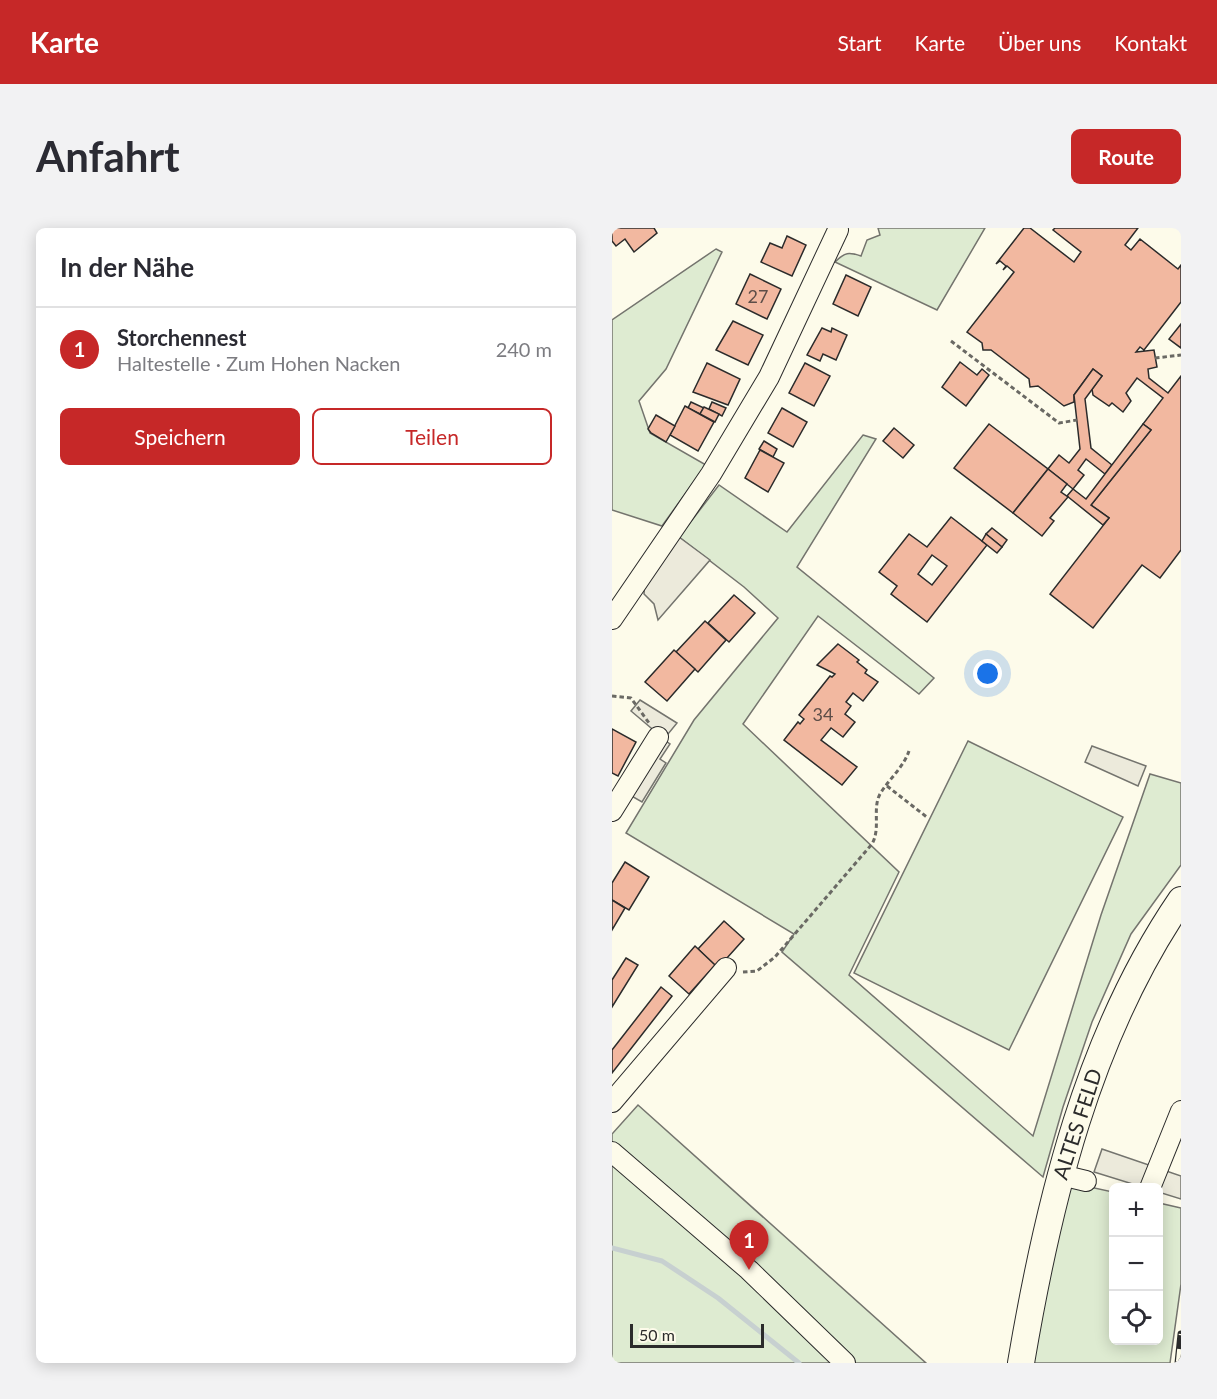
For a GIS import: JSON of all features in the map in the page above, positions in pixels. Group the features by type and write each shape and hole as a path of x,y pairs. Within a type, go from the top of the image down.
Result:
{"main road":[{"name":"ALTES FELD","path":"1021,1363 1061,1175 1105,1044 1133,981 1181,900"}],"street":[{"path":"612,619 711,474 769,377 838,230"},
{"path":"612,811 658,737"},
{"path":"612,1102 726,968"},
{"path":"1152,1183 1181,1111"},
{"path":"612,1152 749,1270 845,1363"},
{"path":"1061,1175 1086,1181"}],"path":[{"path":"951,340 1059,423 1077,420"},
{"path":"1155,358 1181,355"},
{"path":"612,696 631,698 658,737"},
{"path":"726,968 743,972 757,971 775,957 872,844 878,827 878,800 906,761 909,751"},
{"path":"886,786 928,818"}],"green space":[{"path":"878,228 985,228 937,310 835,262 847,254 861,256 867,240 880,235"},
{"path":"716,249 722,252 666,369 639,401 650,433 706,465 662,526 612,510 612,320"},
{"path":"863,435 876,439 797,567 934,678 919,694 818,616 743,724 899,872 849,975 1033,1136 1101,915 1150,774 1181,783 1181,865 1131,934 1092,1022 1063,1107 1043,1177 782,952 794,934 626,833 694,720 778,618 744,587 679,537 719,485 787,532"},
{"path":"968,741 1123,817 1009,1050 854,973"},
{"path":"638,1105 926,1363 612,1363 612,1134"},
{"path":"1067,1182 1109,1191 1109,1345 1163,1345 1163,1204 1181,1208 1181,1284 1170,1363 1029,1363"}],"shaded area":[{"path":"679,537 710,560 658,620 654,604 644,594 645,579"},
{"path":"640,700 677,723 664,739 631,711"},
{"path":"663,739 670,744 660,759 666,763 642,802 628,794"},
{"path":"1092,746 1146,766 1138,786 1085,762"},
{"path":"1102,1149 1181,1176 1181,1199 1163,1193 1163,1183 1129,1183 1094,1172"}],"building":[{"path":"612,228 654,228 657,233 634,252 625,239 616,246 612,241"},
{"path":"1024,228 1030,228 1074,262 1081,252 1053,230 1055,228 1138,228 1125,245 1131,250 1140,239 1178,269 1181,265 1181,302 1144,350 1140,347 1136,352 1154,350 1157,367 1148,369 1149,378 1168,393 1181,376 1181,550 1160,578 1142,565 1093,628 1050,594 1109,518 1091,505 1151,430 1143,424 1163,398 1137,378 1126,393 1131,401 1123,412 1112,403 1109,406 1093,395 1092,389 1102,376 1093,369 1074,395 1074,402 1064,406 1038,386 1030,387 1029,379 991,350 983,350 982,343 967,332 1014,272 1007,266 1003,270 1006,266 1000,261 996,264"},
{"path":"787,236 806,245 792,276 761,262 770,243 782,248"},
{"path":"750,274 781,289 767,319 736,304"},
{"path":"846,275 871,287 858,316 833,304"},
{"path":"733,321 763,335 748,365 716,350"},
{"path":"1181,324 1181,348 1169,339"},
{"path":"822,328 831,332 832,328 847,335 836,360 823,354 820,361 807,355"},
{"path":"960,362 977,375 982,369 989,375 966,406 942,387"},
{"path":"707,363 740,379 728,405 693,392"},
{"path":"805,363 830,376 814,406 789,393"},
{"path":"1093,369 1102,376 1085,399 1091,448 1112,465 1105,474 1086,459 1078,470 1084,475 1073,489 1048,469 1059,455 1069,463 1080,449 1074,395"},
{"path":"691,402 704,408 700,414 688,408"},
{"path":"712,402 726,408 722,416 709,409"},
{"path":"685,406 714,422 698,451 670,435"},
{"path":"704,407 719,414 715,422 700,414"},
{"path":"782,408 807,422 793,447 768,433"},
{"path":"656,415 675,426 666,442 648,429"},
{"path":"989,424 1048,469 1013,513 954,468"},
{"path":"1143,424 1151,430 1091,505 1109,518 1103,525 1067,496 1073,489 1086,499"},
{"path":"894,428 914,445 903,458 883,441"},
{"path":"764,441 777,449 773,457 759,449"},
{"path":"760,450 784,463 768,492 745,478"},
{"path":"1048,469 1067,484 1061,492 1068,497 1050,518 1054,521 1042,536 1013,513"},
{"path":"951,517 987,545 927,622 891,594 897,586 879,572 909,534 927,547","holes":["932,555 947,566 932,585 918,574"]},
{"path":"992,528 1007,540 1002,547 986,534"},
{"path":"986,534 1002,547 997,553 982,541"},
{"path":"734,595 755,613 729,642 708,623"},
{"path":"705,621 726,640 698,672 676,652"},
{"path":"838,644 859,660 857,662 867,670 865,673 878,682 863,701 853,693 846,702 851,706 845,714 855,722 843,737 831,728 821,740 857,767 842,785 784,740 798,722 800,724 804,719 799,715 830,676 835,674 817,665"},
{"path":"674,650 695,669 667,701 645,682"},
{"path":"612,729 636,742 618,776 612,773"},
{"path":"625,862 649,877 629,910 612,900 612,883"},
{"path":"612,900 625,908 612,930"},
{"path":"724,921 744,939 718,968 698,949"},
{"path":"695,946 715,965 689,994 669,976"},
{"path":"626,958 638,965 612,1007 612,980"},
{"path":"661,987 672,996 612,1073 612,1050"}],"waterway":[{"path":"612,1248 662,1261 718,1298 799,1363"}],"railway":[{"path":"1178,1363 1181,1334"}],"place":[{"name":"Storchennest","path":"749,1270"}]}
